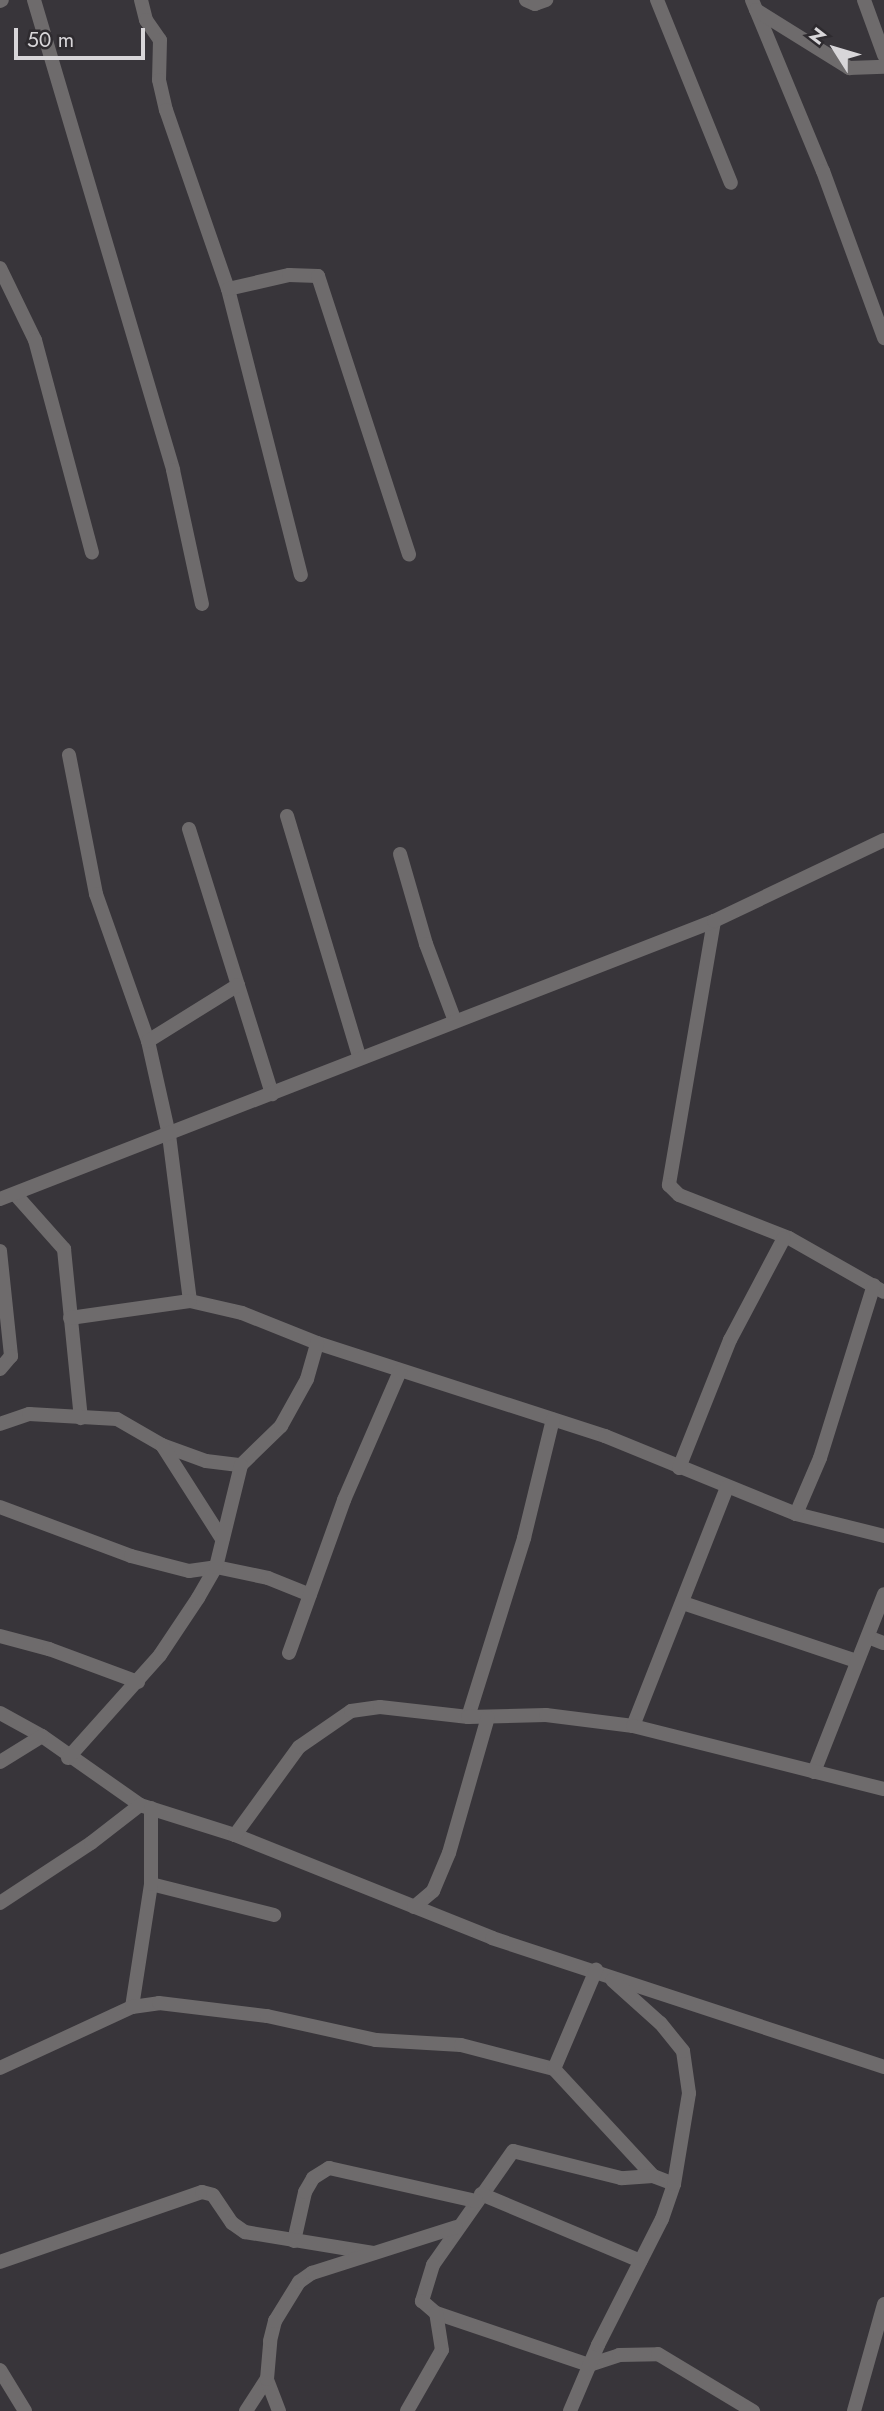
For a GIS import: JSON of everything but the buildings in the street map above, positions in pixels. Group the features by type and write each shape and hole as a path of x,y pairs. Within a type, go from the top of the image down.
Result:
{"street":[{"path":"34,0 173,470 202,604"},
{"path":"141,0 146,20 162,47 159,80 166,110 228,289 302,575"},
{"path":"526,0 535,4 545,0"},
{"path":"657,0 731,183"},
{"path":"864,0 884,55"},
{"path":"754,5 849,68 884,66"},
{"path":"754,5 823,171 884,338"},
{"path":"0,268 19,299 35,341 92,552"},
{"path":"228,289 289,275 318,275 409,555"},
{"path":"69,755 96,894 148,1041 169,1135 190,1301"},
{"path":"287,816 359,1056"},
{"path":"189,829 272,1094"},
{"path":"0,1199 272,1094 359,1056 715,921 884,840"},
{"path":"400,854 426,944 455,1021"},
{"path":"715,921 669,1185 679,1195 784,1238 879,1288 826,1442 796,1514"},
{"path":"148,1041 238,985"},
{"path":"15,1194 62,1243 81,1418"},
{"path":"679,1468 730,1340 784,1238"},
{"path":"0,1251 11,1356 0,1368"},
{"path":"70,1318 190,1301 242,1313 317,1343 553,1419 796,1514 884,1536"},
{"path":"68,1758 138,1682 181,1626 216,1567 241,1465 281,1426 307,1379 317,1343"},
{"path":"289,1653 344,1500 400,1371"},
{"path":"0,1424 29,1414 117,1419 162,1445 206,1461 241,1465"},
{"path":"468,1717 524,1538 553,1419"},
{"path":"162,1445 222,1539"},
{"path":"633,1726 727,1487"},
{"path":"0,1507 152,1562 189,1571 216,1567 268,1578 310,1595"},
{"path":"814,1772 884,1594"},
{"path":"683,1603 856,1661"},
{"path":"0,1636 49,1649 138,1682"},
{"path":"869,1637 884,1643"},
{"path":"235,1835 299,1747 351,1711 393,1708 468,1717 546,1715 633,1726 884,1789"},
{"path":"0,1713 42,1736 68,1758 145,1807 235,1835 414,1907 884,2067"},
{"path":"414,1907 433,1891 449,1853 488,1717"},
{"path":"0,1762 42,1736"},
{"path":"132,2007 151,1884 145,1807"},
{"path":"0,1903 145,1807"},
{"path":"151,1884 274,1915"},
{"path":"554,2069 596,1970"},
{"path":"570,2411 589,2365 662,2219 674,2184 689,2093 682,2051 642,2006 596,1970"},
{"path":"0,2068 132,2007 159,2003 208,2007 376,2040 474,2048 554,2069 653,2176"},
{"path":"674,2184 653,2176 621,2178 517,2149 509,2154 456,2227 422,2293 425,2304 436,2313 589,2365 619,2355 658,2354 753,2411"},
{"path":"294,2241 305,2192 313,2178 329,2168 478,2197 639,2261"},
{"path":"0,2262 202,2192 213,2196 237,2229 373,2253"},
{"path":"247,2411 267,2379 275,2321 299,2282 312,2273 456,2227"},
{"path":"854,2411 884,2304"},
{"path":"407,2411 442,2350 436,2313"},
{"path":"0,2370 25,2411"},
{"path":"247,2411 278,2409 267,2379"}]}
